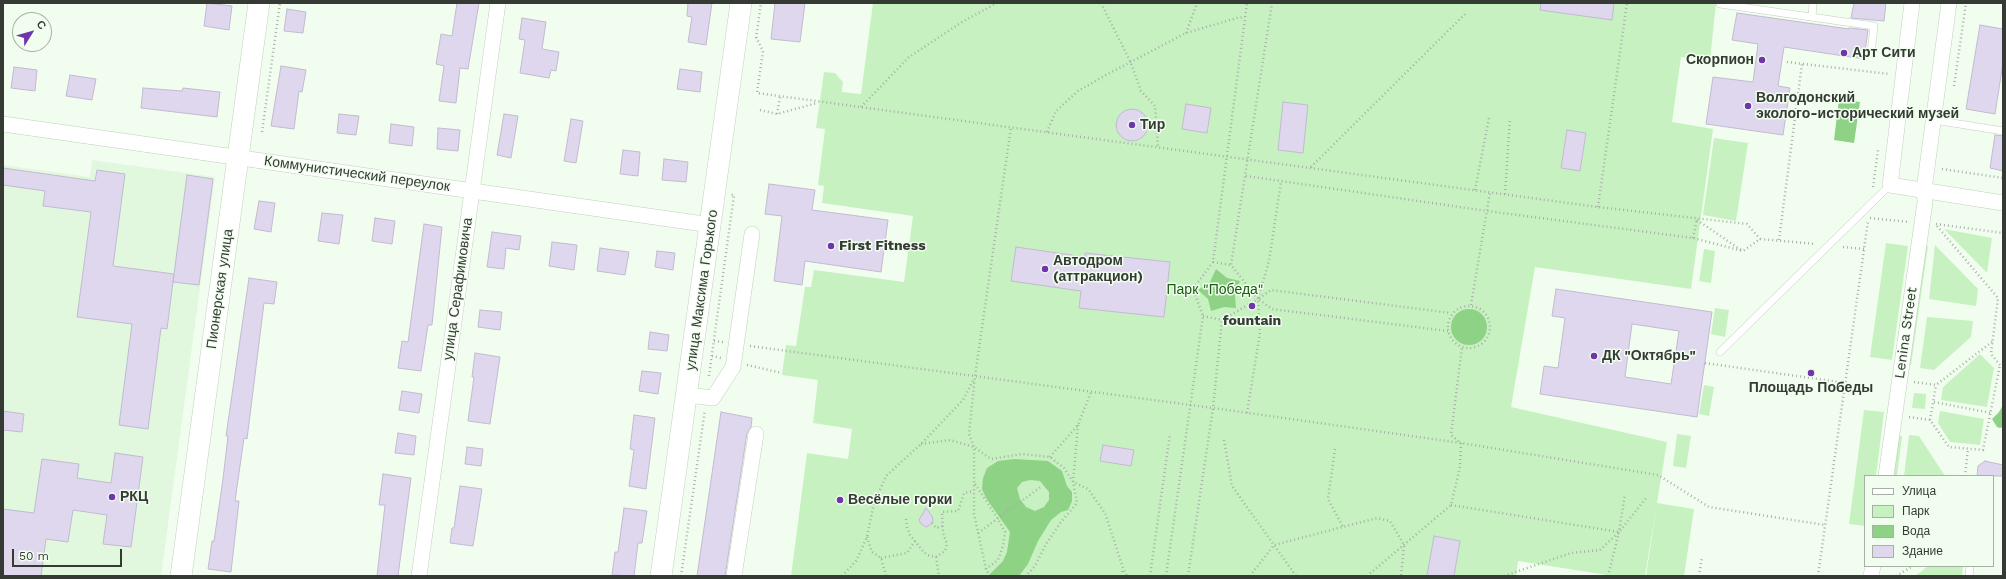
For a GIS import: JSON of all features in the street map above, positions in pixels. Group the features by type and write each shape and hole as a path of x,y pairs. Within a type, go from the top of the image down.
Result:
{"street":[{"name":"Пионерская улица","path":"181,576 259,3"},
{"name":"улица Серафимовича","path":"419,576 498,3"},
{"name":"улица Максима Горького","path":"661,576 741,3"},
{"path":"1912,3 1890,185 2003,203"},
{"name":"Lenina Street","path":"1886,475 1900,380 1929,223 1924,190 1949,3"},
{"name":"Коммунистический переулок","path":"3,124 711,225"},
{"path":"687,395 713,398 733,367 752,234"},
{"path":"734,576 756,434"}],"lane":[{"path":"1720,3 1874,26 1871,53"},
{"path":"1812,17 1813,3"},
{"path":"1934,120 2003,131"},
{"path":"1720,352 1890,185"}],"path":[{"path":"262,132 280,3"},
{"path":"860,107 909,58 962,22 997,3"},
{"path":"1101,3 1130,61 1141,91 1155,106 1158,147"},
{"path":"1186,33 1197,3"},
{"path":"1166,576 1189,405 1203,316 1193,289 1213,262 1228,157 1247,3"},
{"path":"1231,265 1272,3"},
{"path":"1598,207 1627,3"},
{"path":"1311,168 1466,13"},
{"path":"1046,132 1056,112 1078,91 1130,61 1186,33 1245,17"},
{"path":"756,37 763,52 757,93 1598,207 1747,224 1760,239"},
{"path":"1787,62 1888,74"},
{"path":"1779,240 1802,64"},
{"path":"777,114 780,96"},
{"path":"760,110 777,114 820,102"},
{"path":"1474,190 1489,118"},
{"path":"1505,194 1510,119"},
{"path":"990,576 986,569 974,514 974,447 969,434 975,376 1011,127"},
{"path":"1942,169 2003,178"},
{"path":"1246,176 1487,211 1693,238 1743,251 1760,239 1864,249"},
{"path":"1247,413 1260,333 1258,299 1269,261 1282,182"},
{"path":"1818,576 1873,187"},
{"path":"1471,305 1490,192"},
{"path":"1868,218 1929,223 2003,232"},
{"path":"1693,238 1697,219"},
{"path":"1697,219 1743,251"},
{"path":"1909,417 1930,420 1949,447 1983,450 2002,365 1991,354 1998,298 1929,223"},
{"path":"1213,262 1231,265 1258,299 1272,309 1448,331"},
{"path":"1203,316 1222,320 1271,290 1451,313"},
{"path":"1471,305 1479,307 1488,317 1490,333 1486,340 1478,346 1462,347 1455,343 1450,337 1447,323 1451,313 1457,308 1471,305"},
{"path":"1188,576 1213,408 1222,320"},
{"path":"1930,420 1936,385 1992,340"},
{"path":"1461,443 1451,435 1462,347"},
{"path":"789,352 1213,408 1461,443 1658,475 1709,508 1825,525"},
{"path":"1628,352 1675,359"},
{"path":"1705,363 1846,383"},
{"path":"842,576 856,561 867,537 874,503 886,476 921,444 963,400 975,376"},
{"path":"1900,380 1936,385"},
{"path":"1026,576 1035,566 1046,544 1061,522 1077,503 1073,482 1078,425 1091,392"},
{"path":"1934,402 1991,413"},
{"path":"1050,457 1078,425"},
{"path":"1150,576 1170,434"},
{"path":"921,444 950,440 974,447 991,459 1022,454 1050,457 1064,468 1073,482 1088,489 1105,513 1127,576"},
{"path":"1224,440 1232,486 1296,576"},
{"path":"1367,576 1451,505 1460,467 1461,443"},
{"path":"1335,449 1328,499 1343,527"},
{"path":"1965,475 1968,449"},
{"path":"974,483 1005,532 1003,546 998,560 986,569"},
{"path":"978,533 1042,486"},
{"path":"906,519 906,527 915,541 927,555 936,557 945,552 947,544 942,526 942,512 958,511 964,493 974,491"},
{"path":"1608,576 1619,532 1625,494"},
{"path":"1504,576 1571,553 1600,550 1619,532 1647,497"},
{"path":"1451,505 1619,532"},
{"path":"1250,576 1274,545 1377,518 1390,521 1404,545 1401,576"},
{"path":"932,523 936,528 942,526"},
{"path":"867,537 872,552 881,558 886,576"},
{"path":"881,558 907,553 915,541"},
{"path":"936,557 939,576"},
{"path":"1699,576 1702,557"},
{"path":"1896,576 1904,573 1912,567"},
{"path":"1120,576 1123,568"}],"shaded area":[{"path":"92,160 215,177 161,576 3,576 3,165 90,177"}],"green space":[{"name":"Парк \"Победа\"","path":"873,3 1716,3 1710,60 1681,57 1672,122 1713,129 1691,289 1535,267 1511,407 1667,442 1645,576 1613,576 1518,561 1516,576 791,576 807,453 848,459 852,429 813,423 818,380 782,375 786,345 796,346 805,287 811,287 814,270 904,282 913,216 822,203 824,186 818,185 825,129 816,128 824,72 835,73 843,82 842,92 861,94"},
{"path":"1714,138 1748,143 1736,221 1703,215"},
{"path":"1944,229 1992,238 1987,273"},
{"path":"1886,243 1908,246 1892,360 1870,357"},
{"path":"1935,245 1978,289 1976,306 1929,299"},
{"path":"1923,246 1928,246 1911,365 1907,365"},
{"path":"1704,249 1715,251 1711,283 1699,281"},
{"path":"1715,308 1729,310 1725,337 1711,334"},
{"path":"1927,317 1973,321 1971,337 1934,370 1920,368"},
{"path":"1980,354 1994,368 1987,407 1941,400 1943,387"},
{"path":"1704,385 1714,387 1709,416 1699,414"},
{"path":"1914,393 1926,394 1925,409 1912,408"},
{"path":"1864,410 1884,412 1876,475 1864,475 1864,526 1849,524"},
{"path":"1940,411 1984,419 1980,445 1950,442 1938,423"},
{"path":"1677,434 1691,436 1686,468 1673,466"},
{"path":"1897,435 1902,436 1897,475 1892,475"},
{"path":"1909,435 1919,436 1944,475 1904,475"},
{"path":"1657,503 1694,509 1684,576 1646,576"},
{"path":"1927,567 1963,567 1962,576 1915,576"}],"water":[{"path":"1839,99 1860,102 1854,143 1834,140"},
{"path":"1216,269 1227,278 1240,281 1235,295 1236,308 1224,307 1211,311 1208,299 1198,290 1210,282"},
{"path":"1473,309 1482,314 1486,320 1486,334 1482,340 1473,345 1465,345 1456,340 1452,334 1451,323 1456,314 1462,310"},
{"path":"2003,405 2003,427 2000,428 1997,427 1992,419"},
{"path":"1014,459 1048,461 1062,471 1067,486 1072,492 1072,501 1068,510 1061,512 1051,520 1038,541 1028,564 1019,576 988,576 1003,561 1007,552 1010,532 986,498 982,489 983,478 987,468 998,461","holes":["1030,480 1040,481 1049,492 1049,500 1044,507 1035,511 1026,507 1020,499 1017,488 1022,482"]}],"building":[{"path":"207,3 232,6 229,30 204,26"},
{"path":"457,3 479,3 468,69 460,68 456,103 439,101 444,66 436,64 441,34 452,36"},
{"path":"688,3 712,3 706,45 688,42 692,17 687,16"},
{"path":"775,3 805,3 800,42 771,39"},
{"path":"1541,3 1614,3 1612,20 1540,10"},
{"path":"1854,3 1886,3 1884,21 1851,18"},
{"path":"287,9 306,12 303,33 284,31"},
{"path":"1737,13 1849,29 1868,30 1864,59 1784,47 1778,86 1790,88 1783,135 1706,124 1713,77 1753,82 1758,44 1732,40"},
{"path":"522,18 546,22 542,49 559,52 556,71 551,70 549,78 520,73 525,40 519,39"},
{"path":"1980,25 2003,29 2003,63 1995,114 1966,109"},
{"path":"281,66 306,70 302,92 299,91 294,129 271,126"},
{"path":"14,67 37,70 35,91 11,88"},
{"path":"680,69 702,72 700,92 677,89"},
{"path":"70,75 96,79 92,100 66,96"},
{"path":"143,88 182,91 183,88 220,92 217,117 141,108"},
{"path":"1283,102 1308,105 1303,153 1278,150"},
{"path":"1186,104 1211,108 1207,133 1182,129"},
{"name":"Тир","path":"1129,109 1135,109 1145,116 1148,125 1147,131 1141,138 1135,141 1129,141 1119,134 1116,128 1116,122 1123,112"},
{"path":"339,114 359,116 356,135 337,133"},
{"path":"504,114 518,116 511,158 497,155"},
{"path":"571,119 583,121 576,163 564,161"},
{"path":"391,124 414,127 412,146 389,143"},
{"path":"438,128 460,130 458,151 437,149"},
{"path":"1567,130 1586,133 1580,171 1561,168"},
{"path":"1995,135 2003,136 2003,171 1990,168"},
{"path":"623,150 640,152 638,176 620,174"},
{"path":"664,159 688,162 686,182 662,180"},
{"path":"3,168 95,181 97,170 125,174 113,266 174,274 167,329 161,328 148,429 119,425 132,324 77,317 91,212 43,206 45,191 3,185"},
{"path":"187,175 213,179 199,285 173,282"},
{"name":"First Fitness","path":"769,184 815,190 812,210 888,220 881,272 805,261 802,285 774,281 782,216 765,214"},
{"path":"259,201 275,203 271,232 254,229"},
{"path":"322,213 343,215 339,244 318,241"},
{"path":"375,218 395,221 392,244 372,241"},
{"path":"424,224 442,227 432,325 428,325 421,371 398,368 402,341 408,342"},
{"path":"492,232 521,236 519,250 506,248 504,269 487,267"},
{"path":"552,242 577,245 574,270 549,266"},
{"path":"1016,247 1085,257 1085,253 1170,262 1164,317 1079,308 1081,291 1011,281"},
{"path":"600,248 629,252 625,275 597,271"},
{"path":"657,251 675,253 673,270 655,267"},
{"path":"249,278 277,282 274,304 264,303 247,439 244,438 235,501 239,501 231,572 208,569 212,541 214,541 223,479 228,436 226,436"},
{"name":"ДК \"Октябрь\"","path":"1556,289 1712,312 1697,417 1540,394 1544,366 1558,368 1565,318 1552,316","holes":["1632,324 1679,331 1671,384 1625,377"]},
{"path":"480,310 502,312 500,330 478,327"},
{"path":"650,332 669,335 667,351 648,349"},
{"path":"475,353 500,357 490,424 468,421 474,377 472,377"},
{"path":"642,371 661,373 658,394 639,391"},
{"path":"402,391 422,394 419,413 399,410"},
{"path":"3,411 24,414 22,432 3,430"},
{"path":"721,412 752,418 751,427 747,433 725,576 697,576"},
{"path":"634,415 655,418 646,489 629,486 634,450 630,449"},
{"path":"398,433 416,436 414,455 395,453"},
{"path":"1103,445 1134,450 1131,466 1100,461"},
{"path":"467,447 483,449 481,466 465,464"},
{"path":"115,453 143,457 131,547 103,544 107,515 73,510 68,542 46,539 41,576 3,576 3,509 34,513 42,459 79,464 77,478 111,483"},
{"path":"1985,461 2003,465 2003,476 1977,475 1978,466"},
{"path":"383,474 411,478 398,576 377,576 385,505 379,505"},
{"path":"460,486 482,489 473,546 450,543 452,528 454,528"},
{"path":"624,508 647,511 642,543 638,543 634,576 612,575 615,552 618,552"},
{"path":"926,508 932,516 933,521 926,527 921,524 919,520"},
{"path":"1434,536 1460,541 1454,576 1427,576"}],"place":[{"name":"Арт Сити","path":"1844,53"},
{"name":"Скорпион","path":"1762,60"},
{"name":"Волгодонский эколого-исторический музей","path":"1748,106"},
{"name":"Тир","path":"1132,125"},
{"name":"First Fitness","path":"831,246"},
{"name":"Автодром (аттракцион)","path":"1045,269"},
{"name":"fountain","path":"1252,306"},
{"name":"ДК \"Октябрь\"","path":"1594,356"},
{"name":"Площадь Победы","path":"1811,373"},
{"name":"РКЦ","path":"112,497"},
{"name":"Весёлые горки","path":"840,500"}]}
